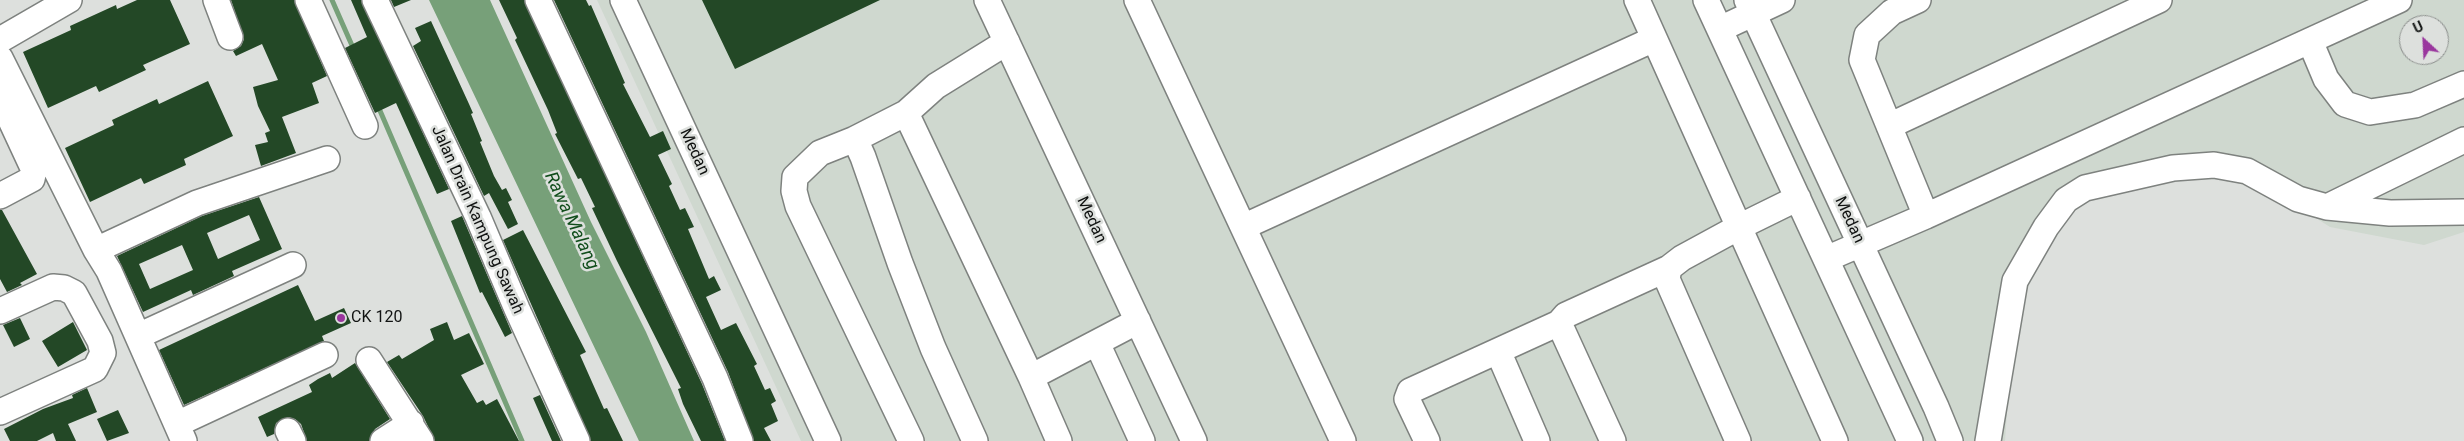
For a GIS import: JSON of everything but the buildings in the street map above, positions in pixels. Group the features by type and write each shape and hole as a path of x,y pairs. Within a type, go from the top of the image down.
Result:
{"street":[{"path":"0,40 68,0"},
{"path":"216,0 230,37"},
{"path":"308,0 365,126"},
{"name":"Jalan Drain Kampung Sawah","path":"375,0 478,217 517,310 577,441"},
{"path":"538,0 715,378 740,441"},
{"name":"Medan","path":"623,0 828,441"},
{"name":"Medan","path":"987,0 1194,441"},
{"path":"1137,0 1343,441"},
{"path":"1637,0 1835,441"},
{"path":"1706,0 1910,441"},
{"path":"1720,29 1750,7 1782,0"},
{"path":"1918,0 1892,12 1867,35 1862,60 1926,216"},
{"path":"1889,126 2159,0"},
{"path":"1826,259 1926,216 2399,0"},
{"name":"Medan","path":"1750,7 1950,441"},
{"path":"1243,227 1654,39"},
{"path":"2310,41 2326,79 2345,104 2370,112 2415,105 2464,84"},
{"path":"911,441 798,206 794,191 795,177 820,153 855,140 906,113 936,86 1007,42"},
{"path":"0,58 5,93 34,170 32,179 0,196"},
{"path":"5,93 109,271 180,432 325,355"},
{"path":"906,113 1032,377 1059,441"},
{"path":"855,140 913,297 974,441"},
{"path":"2327,207 2464,140"},
{"path":"96,250 197,203 328,159"},
{"path":"1988,441 2015,281 2046,227 2066,200 2084,188 2173,168 2214,165 2247,171 2298,199 2327,207 2390,213 2464,212"},
{"path":"1428,441 1407,399 1410,391 1559,323 1566,315 1669,268 1682,258 1738,227 1798,198"},
{"path":"138,336 293,266"},
{"path":"1669,268 1667,279 1738,441"},
{"path":"0,311 53,288 64,288 74,293 100,341 102,353 95,369 0,412"},
{"path":"1032,377 1138,321"},
{"path":"1559,323 1613,441"},
{"path":"1097,343 1142,441"},
{"path":"1498,351 1537,441"},
{"path":"369,360 416,432 383,441"}],"shaded area":[{"path":"597,0 2464,0 2464,232 2424,245 2330,227 2240,170 2076,186 2017,274 2005,441 801,441"}],"water":[{"name":"Rawa Malang","path":"429,0 490,0 591,222 646,332 694,441 639,441"}],"waterway":[{"path":"332,0 354,50"},
{"path":"378,106 522,441"}],"place":[{"name":"CK 120","path":"341,318"}]}
